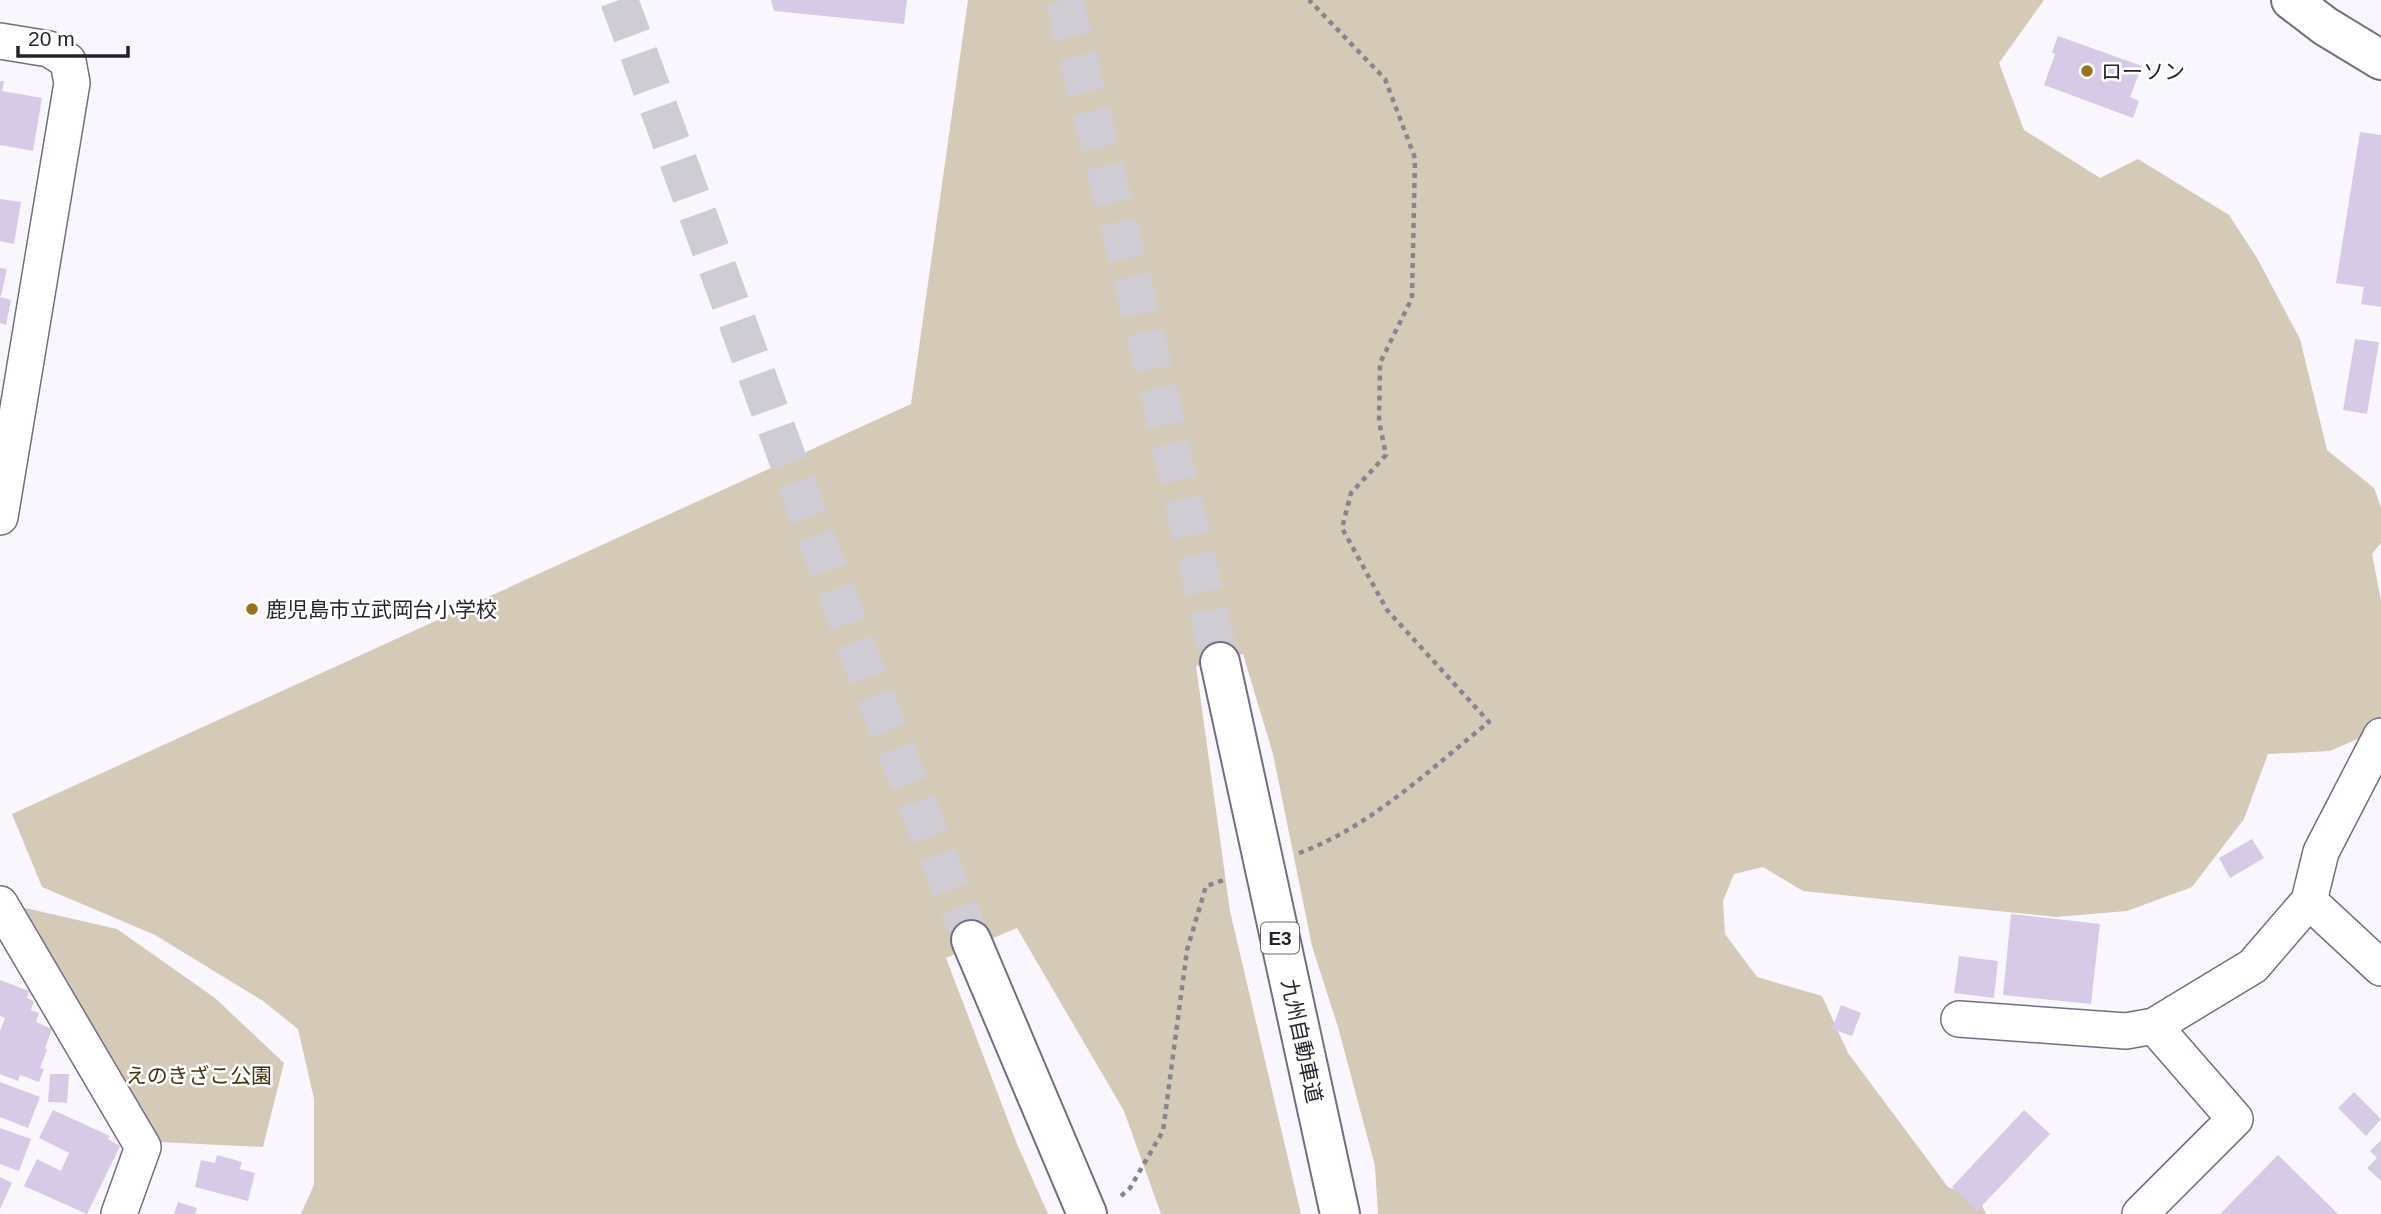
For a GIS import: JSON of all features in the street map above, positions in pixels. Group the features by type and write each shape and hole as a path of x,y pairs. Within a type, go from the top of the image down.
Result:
{"main road":[{"path":"2291,0 2325,26 2381,60"},
{"name":"九州自動車道","path":"1220,662 1340,1214"},
{"path":"971,940 1103,1206"}],"street":[{"path":"0,41 49,49 68,61 72,83 0,517"},
{"path":"1959,1019 2126,1031 2154,1026 2253,966 2309,901 2321,852 2381,736"},
{"path":"2309,901 2381,968"},
{"path":"0,904 143,1147 119,1214"},
{"path":"2140,1214 2235,1119 2154,1026"}],"path":[{"path":"1300,853 1316,847 1370,816 1489,722 1387,610 1342,528 1351,493 1386,455 1380,421 1380,363 1412,298 1415,158 1385,79 1309,0"},
{"path":"1103,1206 1130,1188 1163,1131 1187,950 1206,886 1227,879"}],"green space":[{"path":"968,0 2044,0 1999,63 2024,130 2100,178 2138,159 2229,215 2257,258 2300,339 2327,450 2374,488 2381,507 2381,543 2372,554 2381,600 2381,715 2373,732 2330,751 2268,754 2244,819 2192,887 2127,911 2056,917 1803,891 1763,867 1734,874 1723,901 1725,934 1757,977 1822,996 1848,1053 1948,1187 1979,1199 1986,1214 1378,1214 1375,1166 1338,1027 1312,946 1273,754 1243,654 1196,666 1230,911 1301,1214 1161,1214 1124,1111 1017,928 946,958 1017,1144 1048,1214 301,1214 314,1185 314,1099 298,1029 263,1001 155,935 42,887 12,814 911,404"},
{"name":"えのきざこ公園","path":"21,907 117,929 215,998 284,1063 263,1147 160,1142"}],"building":[{"path":"771,0 907,0 904,24 774,11"},
{"path":"2058,36 2142,66 2130,97 2139,101 2133,118 2044,85"},
{"path":"0,81 4,81 2,91 42,98 33,151 0,145"},
{"path":"2360,132 2381,135 2381,307 2361,304 2364,287 2336,283"},
{"path":"0,199 21,202 14,244 0,241"},
{"path":"0,268 7,269 1,296 0,295"},
{"path":"0,297 11,300 6,325 0,323"},
{"path":"2355,339 2379,342 2367,414 2343,410"},
{"path":"2252,839 2264,858 2230,878 2219,858"},
{"path":"2011,914 2100,924 2091,1004 2003,995"},
{"path":"1959,956 1998,961 1994,998 1954,993"},
{"path":"0,980 29,991 27,998 34,1001 31,1010 39,1013 36,1022 52,1029 40,1068 44,1069 39,1082 20,1075 18,1081 0,1074 0,1031 5,1018 0,1016"},
{"path":"1841,1005 1861,1013 1852,1036 1832,1029"},
{"path":"50,1074 69,1074 67,1103 48,1102"},
{"path":"0,1082 40,1097 28,1128 0,1117"},
{"path":"2354,1092 2381,1119 2366,1136 2338,1108"},
{"path":"53,1110 110,1136 108,1139 120,1146 87,1214 24,1186 37,1159 61,1171 69,1153 39,1138"},
{"path":"2024,1110 2050,1134 1977,1211 1952,1187"},
{"path":"0,1128 31,1139 19,1171 0,1164"},
{"path":"2381,1140 2381,1181 2367,1168 2377,1158 2370,1151"},
{"path":"217,1155 242,1162 240,1169 255,1173 248,1201 195,1187 201,1160 215,1163"},
{"path":"2278,1155 2338,1214 2220,1214"},
{"path":"0,1177 12,1183 0,1209"},
{"path":"178,1202 197,1208 195,1214 174,1214"}],"tunnel":[{"path":"619,0 871,686 971,940"},
{"path":"1064,0 1137,298 1220,662"}],"place":[{"name":"ローソン","path":"2087,71"},
{"name":"鹿児島市立武岡台小学校","path":"252,609"}]}
